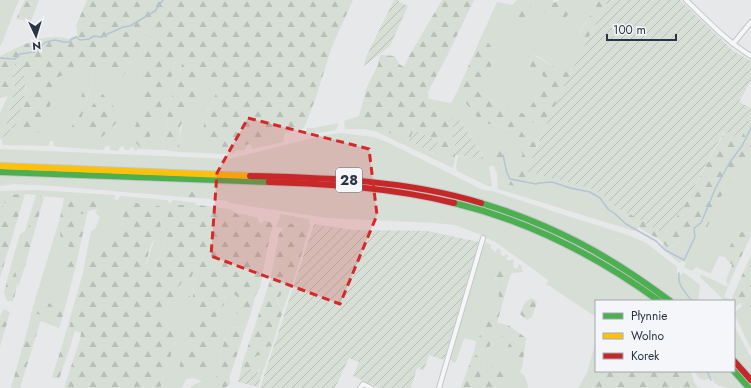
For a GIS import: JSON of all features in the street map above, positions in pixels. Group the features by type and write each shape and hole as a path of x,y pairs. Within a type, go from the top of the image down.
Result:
{"main road":[{"name":"28","path":"0,166 335,179 393,184 430,190 496,207 553,230 610,259 669,300"},
{"name":"28","path":"0,172 330,185 386,190 432,197 491,212 548,234 610,267 658,300"},
{"path":"735,362 751,380"},
{"path":"735,372 749,388"}],"street":[{"path":"686,0 733,44 751,56"},
{"path":"733,44 751,22"},
{"path":"439,388 483,238"},
{"path":"360,388 363,384 371,388"}],"highlighted area":[{"path":"248,118 369,149 377,215 340,304 211,256 217,173"}],"green space":[{"path":"0,0 19,0 1,45 0,45"},
{"path":"25,0 39,0 31,21 16,19"},
{"path":"87,0 353,0 332,46 316,97 304,128 288,133 278,130 274,139 245,145 232,137 227,148 223,148 203,138 207,114 217,92 212,83 203,77 196,90 196,103 191,104 180,127 179,152 164,150 162,141 168,126 167,110 183,61 183,54 177,51 168,94 147,143 142,149 131,138 143,105 139,79 146,48 154,28 151,26 145,36 138,60 131,64 122,78 114,78 108,71 83,71 74,66 69,74 60,76 41,133 17,127 33,79 26,77 15,64 13,87 0,88 0,56 33,41 50,37 68,39 78,35 76,26"},
{"path":"394,0 399,0 399,2 408,6 390,46 364,66 366,57"},
{"path":"442,0 474,0 428,92 429,102 454,128 455,157 448,160 440,158 435,154 438,141 414,130 409,141 361,121 350,119 359,116 367,87 378,65 380,55 395,56 399,64 404,67"},
{"path":"517,0 522,0 516,15 518,20 531,7 526,0 540,0 542,4 547,6 542,11 572,0 599,0 579,34 586,42 572,71 564,63 557,69 532,54 529,66 536,69 546,79 526,115 478,92 480,83 498,55 482,35 497,2 512,5"},
{"path":"522,0 526,0 531,7 532,12 518,21 516,15"},
{"path":"540,0 553,0 553,3 560,0 572,0 574,8 564,19 541,11 546,6 542,5"},
{"path":"599,0 608,0 586,42 579,35"},
{"path":"608,0 680,0 732,50 751,61 751,80 739,102 751,108 751,117 741,138 724,131 684,206 665,235 636,217 615,207 596,190 527,171 575,63"},
{"path":"151,26 154,28 146,48 139,79 143,105 138,119 163,103 168,94 177,51 183,54 183,61 167,110 168,125 162,141 164,150 139,149 135,151 134,148 130,147 129,150 125,150 123,146 120,147 118,151 110,150 110,146 106,146 103,150 61,147 54,146 53,141 50,141 48,146 2,144 2,142 6,142 26,88 24,75 33,79 17,127 60,76 74,66 83,71 109,71 122,78 131,64 138,60 145,36","holes":["89,76 93,77 86,103 70,134 78,105","100,91 109,103 107,131 102,137 90,110"]},
{"path":"482,35 498,55 480,83 478,92 526,115 546,79 536,69 529,66 532,54 557,69 564,63 572,71 547,123 540,120 520,127 523,134 530,142 538,141 528,170 534,172 529,176 522,187 509,185 501,181 523,154 517,146 516,128 513,130 481,122 457,92"},
{"path":"15,64 25,64 22,71 25,91 15,128 11,128 6,143 2,142 13,96"},
{"path":"89,75 93,76 79,127 75,135 70,134 78,105"},
{"path":"203,77 212,83 217,92 207,111 227,148 232,137 247,145 244,150 235,151 235,153 232,154 230,149 228,154 179,152 180,137 185,115 197,97 196,90"},
{"path":"13,87 13,96 3,140 0,139 0,113 8,96 0,98 0,88"},
{"path":"100,91 118,112 117,122 102,137 85,132 90,110"},
{"path":"457,92 481,122 512,130 516,128 523,154 501,181 509,185 522,187 529,176 534,172 596,190 639,227 634,231 498,189 497,174 494,166 489,166 492,185 490,187 457,171 456,166 458,156 485,158 458,118 453,117 448,122 429,102 429,99 451,103"},
{"path":"453,117 458,118 485,159 455,155 454,128 448,122"},
{"path":"751,117 751,151 722,195 705,232 690,231 679,242 668,248 660,240 643,230 615,207 636,217 684,206 725,131 741,138"},
{"path":"350,119 367,123 385,130 444,159 448,160 455,157 453,168 377,132 365,129 345,129 344,121"},
{"path":"540,120 547,123 538,141 530,142 523,134 520,127"},
{"path":"339,123 336,130 305,135 307,128"},
{"path":"278,130 285,132 283,142 253,149 250,144 274,139"},
{"path":"414,130 438,141 435,154 409,141"},
{"path":"340,133 373,137 387,142 483,190 492,191 628,235 646,243 677,267 677,273 681,275 683,272 700,285 698,300 674,300 654,284 612,257 576,237 548,224 497,204 435,188 389,181 333,176 0,163 0,149 229,159 320,136"},
{"path":"483,147 499,148 506,151 507,163 502,166 494,166"},
{"path":"751,151 751,234 741,230 736,234 725,257 719,256 711,273 696,267 692,271 689,270 684,267 686,263 682,261 679,263 661,247 664,243 669,248 679,242 690,231 705,232 722,195"},
{"path":"0,175 307,187 365,191 423,198 479,212 526,229 592,261 613,273 653,300 595,300 595,316 548,285 546,286 548,280 497,243 455,225 328,218 248,206 210,199 207,196 184,193 183,197 54,186 15,184 0,186"},
{"path":"186,189 205,191 210,199 183,197"},
{"path":"37,190 113,195 115,196 114,199 118,200 120,196 167,200 169,203 173,200 196,203 195,205 185,205 173,221 175,228 168,233 157,263 157,269 150,268 146,265 156,235 161,229 160,220 164,210 129,202 125,203 122,224 110,241 96,249 69,329 68,337 70,339 75,330 70,347 61,349 83,273 91,231 95,229 100,217 95,213 104,197 64,198 40,196 22,262 25,266 18,287 15,270 11,265 20,234 25,231 36,195 1,195 8,207 6,208 0,205 0,191"},
{"path":"25,194 0,278 0,205 6,208 8,207 7,204 1,200 1,195"},
{"path":"40,196 44,197 25,266 22,262 27,231"},
{"path":"64,198 109,198 110,207 107,211 97,209 88,211 87,215 67,211 68,215 74,220 75,227 84,228 76,265 69,272 60,266 73,248 61,244 60,231 64,226 60,218"},
{"path":"129,202 159,206 164,210 160,220 161,229 153,241 148,255 146,265 150,268 157,269 157,263 168,233 174,228 173,221 167,218 170,209 175,205 198,205 230,209 237,214 244,214 258,218 258,222 262,223 264,220 272,223 273,226 260,287 255,297 252,309 241,314 237,314 233,306 234,302 239,298 231,292 224,298 224,305 218,310 216,319 219,325 217,340 209,356 209,363 206,368 189,370 179,374 180,364 200,305 193,297 195,274 193,273 189,283 182,282 177,289 190,296 190,300 184,301 170,298 167,307 165,321 180,328 160,388 64,388 80,339 81,333 75,331 70,339 68,338 72,316 80,293 96,249 110,241 122,224 125,203"},
{"path":"67,211 87,215 84,228 75,227"},
{"path":"281,214 309,219 310,226 287,223 283,228 276,227"},
{"path":"60,218 64,226 65,246 73,247 69,272 76,265 66,304 58,302 49,307 35,300"},
{"path":"287,223 310,226 294,279 292,281 286,274 281,295 276,300 283,310 272,346 266,347 262,354 256,356 256,360 260,362 260,368 258,371 242,367 270,281 279,234"},
{"path":"314,224 354,230 427,231 479,242 444,360 429,355 424,370 417,368 411,388 379,388 353,376 359,362 349,358 335,388 260,388"},
{"path":"741,230 751,235 728,286 726,280 732,265 725,257 736,234"},
{"path":"486,242 491,245 491,248 495,252 498,248 501,251 500,254 504,257 506,254 508,256 506,259 510,261 512,259 514,260 513,267 517,269 519,264 522,266 522,270 524,272 512,273 510,276 505,270 495,278 499,290 498,306 496,310 489,313 482,332 476,341 464,338 456,362 453,363 450,358 482,249"},
{"path":"751,255 751,310 742,301 731,300"},
{"path":"11,265 17,278 16,292 13,301 7,301 4,293"},
{"path":"497,270 505,270 510,276 497,323 494,323 490,346 486,352 475,347 476,341 482,332 489,313 496,310 498,304 499,294 496,280"},
{"path":"192,273 195,274 193,293 200,305 179,374 190,369 196,370 205,359 214,344 218,332 219,325 216,319 218,311 223,301 231,292 240,298 241,314 252,309 246,327 229,328 219,357 221,366 218,375 211,380 209,388 191,388 191,386 202,381 192,378 186,379 182,388 160,388 180,328 165,321 167,307 170,298 175,298 183,293 177,289"},
{"path":"286,273 292,280 294,279 283,310 276,300 281,295"},
{"path":"701,274 728,287 724,297 731,300 724,300 700,277"},
{"path":"532,298 537,302 532,317 527,320 520,314 525,302"},
{"path":"35,300 48,307 48,304 58,301 66,304 61,322 38,314 31,314"},
{"path":"735,300 742,301 751,310 751,349 735,315 735,312 742,306 740,303 735,307"},
{"path":"4,309 10,312 0,347 0,317"},
{"path":"31,314 38,314 61,322 59,328 41,321 40,323 34,324 27,331"},
{"path":"494,322 508,325 503,335 512,347 509,341 513,335 518,337 516,344 516,371 522,373 526,379 528,388 501,388 507,371 486,373 483,388 476,388 484,366 483,360 477,356 474,351 475,347 486,352 490,347"},
{"path":"40,323 20,388 11,388 27,331 34,324"},
{"path":"508,325 526,338 522,368 520,372 516,371 514,363 518,337 513,335 509,341 512,347 511,359 506,359 504,349 500,346"},
{"path":"246,327 229,379 230,384 225,388 209,388 211,380 218,375 221,366 219,357 229,328"},
{"path":"735,327 751,358 751,376 735,358"},
{"path":"595,345 595,356 591,371 591,388 578,388 587,373"},
{"path":"272,346 261,377 257,376 260,368 256,360 256,356 266,347"},
{"path":"70,347 59,379 52,377 61,349"},
{"path":"474,351 477,356 483,360 484,366 476,388 461,388"},
{"path":"595,356 595,372 691,372 694,382 699,388 591,388 591,371"},
{"path":"492,366 500,366 507,371 501,388 483,388 486,373"},
{"path":"242,367 258,371 257,376 261,377 258,387 238,382"},
{"path":"695,372 730,372 745,388 730,388 717,385 714,383 712,378 704,380 699,378"}],"waterway":[{"path":"0,58 15,59 20,54 34,52 46,42 55,40 69,42 76,37 80,40 89,39 94,36 101,37 123,27 130,26 155,11 163,0"},
{"path":"503,155 510,179 536,184 552,182 570,188 590,192 600,198 608,209 626,224 656,241 665,250 684,260 695,237 694,228 701,223 716,187 730,162 742,146 751,128"},
{"path":"679,273 680,285 691,300"},
{"path":"707,372 711,380"}],"traffic: fast":[{"path":"0,172 269,182"},
{"path":"454,203 509,220 561,242 611,269 658,300"},
{"path":"481,203 533,221 580,243 625,270 669,300"},
{"path":"735,372 749,388"}],"traffic: slow":[{"path":"0,166 250,176"}],"traffic: jam":[{"path":"250,176 338,179 396,185 453,195 481,203"},
{"path":"269,182 316,184 385,190 454,203"},
{"path":"735,362 751,380"}]}
